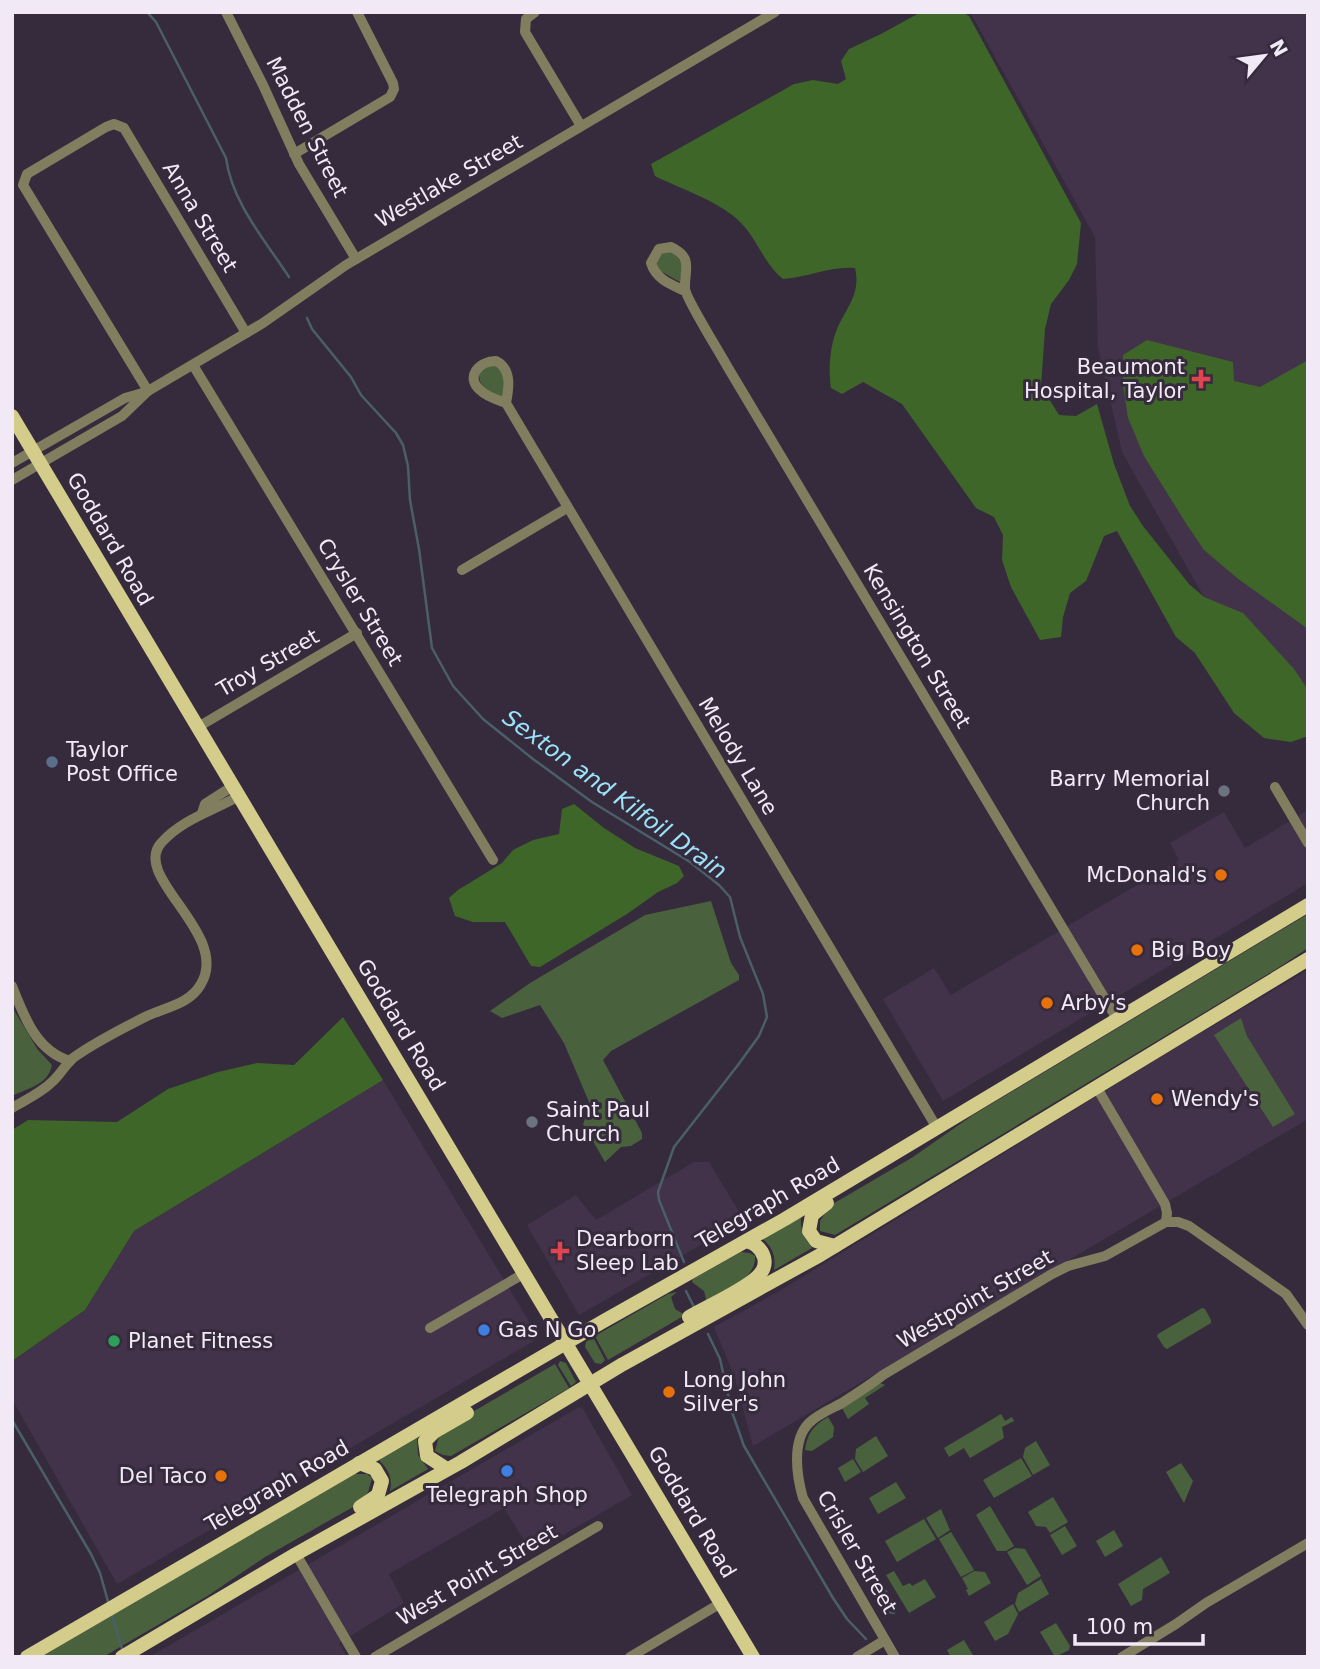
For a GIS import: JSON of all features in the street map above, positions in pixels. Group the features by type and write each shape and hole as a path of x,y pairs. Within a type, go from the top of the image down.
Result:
{"main road":[{"name":"Goddard Road","path":"12,416 753,1657"},
{"name":"Telegraph Road","path":"27,1657 747,1241 1308,905"},
{"path":"122,1657 616,1369 835,1246 1305,960"},
{"path":"835,1246 822,1245 812,1237 809,1231 812,1215 917,1149 957,1116"},
{"path":"616,1369 621,1356 757,1278 765,1265 765,1258 755,1244 747,1241"},
{"path":"447,1469 426,1456 425,1441 434,1432 533,1374 543,1358"},
{"path":"243,1585 260,1566 279,1553 378,1495 382,1489 381,1477 374,1469 359,1463"}],"street":[{"name":"Madden Street","path":"226,12 295,154 356,259"},
{"path":"295,154 390,97 394,89 357,12"},
{"path":"535,12 526,19 525,32 581,126"},
{"name":"Westlake Street","path":"37,457 122,416 148,391 246,333 356,259 775,12"},
{"name":"Anna Street","path":"148,391 23,188 23,180 27,174 110,124 118,124 124,128 246,333"},
{"name":"Kensington Street","path":"685,290 727,366 1117,1019"},
{"name":"Crysler Street","path":"193,365 493,860"},
{"name":"Melody Lane","path":"506,404 937,1128"},
{"path":"12,463 37,457"},
{"path":"12,480 37,457"},
{"path":"462,570 567,508"},
{"name":"Troy Street","path":"198,727 357,633"},
{"path":"1275,787 1308,843"},
{"path":"12,1108 52,1082 70,1062 149,1015 183,1002 202,983 207,968 207,951 162,880 156,856 164,839 202,813 211,812 236,791"},
{"path":"12,986 26,1020 40,1042 61,1059 70,1062"},
{"path":"1097,1088 1165,1204 1166,1222 1185,1223 1273,1283 1292,1300 1308,1325"},
{"name":"Westpoint Street","path":"809,1422 1052,1274 1068,1266 1105,1256 1166,1222"},
{"path":"430,1328 525,1273"},
{"name":"Crisler Street","path":"809,1422 802,1433 798,1449 799,1480 803,1498 895,1657"},
{"name":"West Point Street","path":"375,1657 598,1526"},
{"path":"1122,1657 1176,1625 1206,1603 1308,1543"},
{"path":"296,1554 356,1657"},
{"path":"630,1657 722,1603"},
{"path":"857,1657 886,1640"}],"shaded area":[{"name":"Beaumont Hospital, Taylor","path":"970,12 1308,12 1308,727 1283,737 1122,452 1098,348 1095,237"},
{"path":"1308,810 1308,883 943,1101 883,999 934,968 951,995 1179,860 1170,843 1224,812 1245,848"},
{"path":"1308,970 1308,1119 753,1446 735,1378 714,1327 781,1290 1170,1051"},
{"path":"383,1080 539,1338 117,1584 12,1399 12,1361 85,1310 134,1231"},
{"path":"694,1162 709,1162 744,1220 579,1315 527,1225 576,1195 596,1220"},
{"path":"579,1407 583,1409 632,1495 532,1553 504,1508 389,1574 404,1603 339,1643 347,1657 149,1657"}],"green space":[{"path":"921,12 962,12 969,16 1081,223 1077,264 1051,304 1045,329 1041,386 1059,415 1076,416 1097,404 1114,464 1130,506 1189,584 1204,597 1243,613 1294,669 1308,690 1308,736 1291,742 1264,738 1234,713 1195,653 1176,637 1117,531 1104,536 1086,581 1070,593 1061,637 1040,640 1011,587 1002,560 1003,535 994,517 976,508 902,404 863,382 842,394 831,388 833,343 855,293 855,268 783,279 737,219 708,200 655,176 651,164 794,84 813,80 838,84 846,79 841,61 849,49"},
{"path":"671,250 683,264 680,282 657,269 655,259 659,254"},
{"path":"1147,340 1233,362 1234,381 1260,387 1308,360 1308,629 1237,578 1204,550 1144,456 1128,418 1123,385 1123,355"},
{"path":"493,365 502,375 503,398 488,390 480,380 480,370"},
{"path":"574,804 635,848 679,866 684,876 677,883 658,892 540,967 531,966 505,922 473,922 455,916 449,898 502,863 513,850 533,840 559,834 562,809"},
{"path":"711,901 739,980 611,1051 603,1060 642,1133 642,1139 631,1146 621,1147 605,1162 583,1124 589,1102 564,1043 540,1005 502,1018 490,1011 530,983 645,915"},
{"path":"1308,914 1308,948 1281,966 835,1235 820,1231 820,1221 831,1205 913,1157 973,1115"},
{"path":"12,1007 38,1050 52,1065 42,1081 12,1096"},
{"path":"343,1017 383,1080 134,1231 85,1310 12,1361 12,1130 28,1120 117,1122 168,1089 218,1072 257,1063 294,1065"},
{"path":"1241,1018 1247,1036 1295,1114 1273,1127 1214,1035"},
{"path":"801,1217 803,1234 812,1248 774,1270 773,1253 763,1239"},
{"path":"741,1252 755,1256 750,1272 737,1284 704,1303 704,1291 692,1282 693,1279"},
{"path":"677,1292 671,1297 675,1309 685,1315 608,1360 595,1336 668,1294"},
{"path":"1202,1308 1211,1323 1167,1349 1164,1347 1158,1334"},
{"path":"593,1337 605,1360 601,1364 595,1363 585,1347 586,1342"},
{"path":"560,1361 566,1363 576,1382 571,1386 558,1365"},
{"path":"555,1364 569,1388 451,1456 435,1451 439,1436 450,1425"},
{"path":"880,1383 885,1385 865,1398 869,1404 848,1419 842,1408"},
{"path":"1001,1414 1005,1421 1012,1417 1014,1421 1002,1427 1004,1438 970,1458 964,1448 949,1457 944,1448"},
{"path":"828,1417 834,1427 833,1437 812,1451 805,1450 812,1430"},
{"path":"876,1436 888,1456 863,1472 855,1459 856,1449"},
{"path":"417,1438 418,1455 428,1469 390,1491 389,1474 379,1460"},
{"path":"1036,1441 1050,1465 1033,1475 1023,1457 1025,1448"},
{"path":"1021,1458 1032,1476 994,1498 983,1480"},
{"path":"853,1459 861,1472 845,1482 838,1468"},
{"path":"1181,1463 1193,1481 1184,1503 1166,1472"},
{"path":"354,1474 367,1474 372,1478 368,1492 360,1503 265,1557 209,1595 103,1657 41,1657"},
{"path":"896,1482 906,1498 878,1514 869,1498"},
{"path":"1053,1497 1068,1522 1050,1533 1046,1527 1036,1526 1028,1512"},
{"path":"990,1506 1014,1546 1006,1551 997,1551 976,1515"},
{"path":"941,1509 950,1530 938,1538 926,1518"},
{"path":"924,1519 936,1539 897,1562 885,1541"},
{"path":"1065,1526 1077,1546 1062,1555 1050,1535"},
{"path":"1114,1530 1123,1546 1105,1557 1096,1541"},
{"path":"951,1532 974,1570 961,1577 939,1539"},
{"path":"1015,1548 1025,1549 1041,1576 1027,1585 1007,1552"},
{"path":"1161,1557 1170,1573 1143,1589 1142,1600 1131,1606 1118,1584"},
{"path":"894,1571 903,1586 910,1583 912,1586 925,1579 936,1597 909,1613 886,1575"},
{"path":"974,1571 985,1572 991,1583 969,1596 962,1578"},
{"path":"1041,1579 1049,1594 1019,1612 1015,1604 1018,1593"},
{"path":"1013,1604 1018,1614 1008,1634 995,1641 984,1622"},
{"path":"1056,1623 1070,1646 1069,1650 1055,1657 1040,1632"},
{"path":"964,1640 974,1657 951,1657 947,1650"}],"water":[{"path":"881,1590 886,1591 896,1607 894,1613 888,1612 878,1596"}],"waterway":[{"name":"Sexton and Kilfoil Drain","path":"147,12 156,22 226,158 229,175 242,206 289,277"},
{"name":"Sexton and Kilfoil Drain","path":"307,318 312,329 351,377 361,395 396,433 403,445 432,648 453,686 483,719 533,759 592,802 690,862 730,897 740,937 763,994 767,1017 759,1036 674,1147 658,1192 684,1262"},
{"name":"Sexton and Kilfoil Drain","path":"686,1291 695,1309"},
{"name":"Sexton and Kilfoil Drain","path":"708,1334 720,1359 732,1412 744,1446 833,1598 847,1619 866,1639"},
{"path":"12,1420 91,1554 100,1573 109,1605"},
{"path":"112,1615 123,1652"}],"place":[{"name":"Beaumont Hospital, Taylor","path":"1201,379"},
{"name":"Taylor Post Office","path":"52,762"},
{"name":"Barry Memorial Church","path":"1224,791"},
{"name":"McDonald's","path":"1221,875"},
{"name":"Big Boy","path":"1137,950"},
{"name":"Arby's","path":"1047,1003"},
{"name":"Wendy's","path":"1157,1099"},
{"name":"Saint Paul Church","path":"532,1122"},
{"name":"Dearborn Sleep Lab","path":"560,1251"},
{"name":"Gas N Go","path":"484,1330"},
{"name":"Planet Fitness","path":"114,1341"},
{"name":"Long John Silver's","path":"669,1392"},
{"name":"Telegraph Shop","path":"507,1471"},
{"name":"Del Taco","path":"221,1476"}]}
